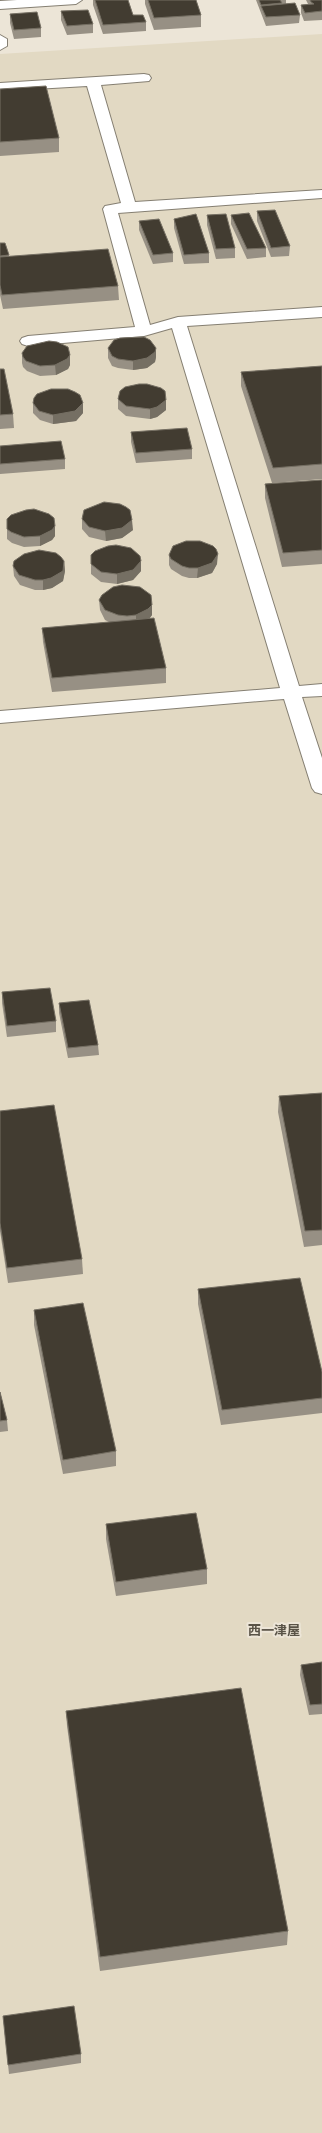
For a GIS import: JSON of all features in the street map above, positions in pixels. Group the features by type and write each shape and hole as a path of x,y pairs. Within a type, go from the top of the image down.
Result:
{"street":[{"path":"0,5 76,0"},
{"path":"0,39 2,46 0,46"},
{"path":"0,87 144,78"},
{"path":"93,81 129,208"},
{"path":"144,331 110,209 322,194"},
{"path":"28,341 144,331 178,322 322,312"},
{"path":"178,322 291,692 322,788"},
{"path":"0,717 322,690"}],"shaded area":[{"path":"322,34 322,2133 0,2133 0,54"}],"building":[{"path":"95,0 128,0 133,15 143,15 146,22 103,25"},
{"path":"148,0 196,0 201,15 154,18"},
{"path":"259,0 280,0 282,3 261,5"},
{"path":"310,0 322,0 322,11 305,13 301,5 314,4"},
{"path":"295,3 300,15 266,17 261,6"},
{"path":"88,10 93,24 67,26 61,11"},
{"path":"37,12 41,28 14,30 10,14"},
{"path":"46,86 59,138 0,142 0,89"},
{"path":"275,210 290,246 271,248 257,211"},
{"path":"249,213 266,248 247,249 231,215"},
{"path":"196,214 209,253 184,255 174,219"},
{"path":"226,214 235,248 216,249 207,215"},
{"path":"159,219 173,253 153,255 139,221"},
{"path":"0,243 5,243 9,255 0,256"},
{"path":"108,249 118,286 2,295 0,285 0,257"},
{"path":"144,337 150,340 156,348 155,352 147,358 133,361 118,359 112,356 108,348 114,340 120,338"},
{"path":"49,341 57,342 68,347 70,355 67,359 55,365 40,366 26,361 23,357 22,353 27,346"},
{"path":"322,366 322,464 273,468 241,372"},
{"path":"0,369 4,369 13,414 0,415"},
{"path":"147,384 161,388 165,391 166,400 157,407 150,409 126,406 118,399 120,391 125,387"},
{"path":"51,389 68,389 75,392 80,395 83,403 75,411 53,415 39,411 33,403 34,398 37,394"},
{"path":"187,428 192,449 136,453 131,432"},
{"path":"61,441 65,459 0,464 0,446"},
{"path":"322,480 322,550 283,553 265,484"},
{"path":"104,502 120,504 126,507 130,510 132,520 122,528 105,531 89,527 82,519 84,510"},
{"path":"34,509 49,514 54,518 55,526 52,530 40,536 24,537 7,529 7,519 11,515"},
{"path":"186,541 200,541 213,546 218,554 212,563 198,568 182,566 171,559 169,555 173,546"},
{"path":"116,545 131,548 140,556 141,561 133,570 117,574 101,572 91,564 91,555 95,551 108,546"},
{"path":"39,550 56,553 61,557 64,561 63,571 51,578 43,580 35,580 19,575 13,566 14,561 24,554"},
{"path":"122,585 140,587 151,595 152,605 148,609 136,615 127,616 118,615 105,610 99,600 102,595 113,587"},
{"path":"154,618 166,668 52,678 42,628"},
{"path":"50,988 56,1021 7,1026 2,992"},
{"path":"89,1000 98,1045 68,1048 59,1003"},
{"path":"322,1093 322,1230 305,1231 279,1096"},
{"path":"54,1105 82,1259 7,1268 0,1223 0,1111"},
{"path":"300,1278 322,1372 322,1398 222,1410 198,1289"},
{"path":"83,1303 116,1451 63,1460 34,1310"},
{"path":"0,1392 7,1420 0,1421"},
{"path":"196,1513 207,1569 116,1582 106,1524"},
{"path":"322,1662 322,1704 310,1705 301,1665"},
{"path":"241,1688 288,1931 100,1957 66,1711"},
{"path":"74,2006 81,2054 8,2065 3,2016"}],"district":[{"name":"西一津屋","path":"274,1630"}]}
